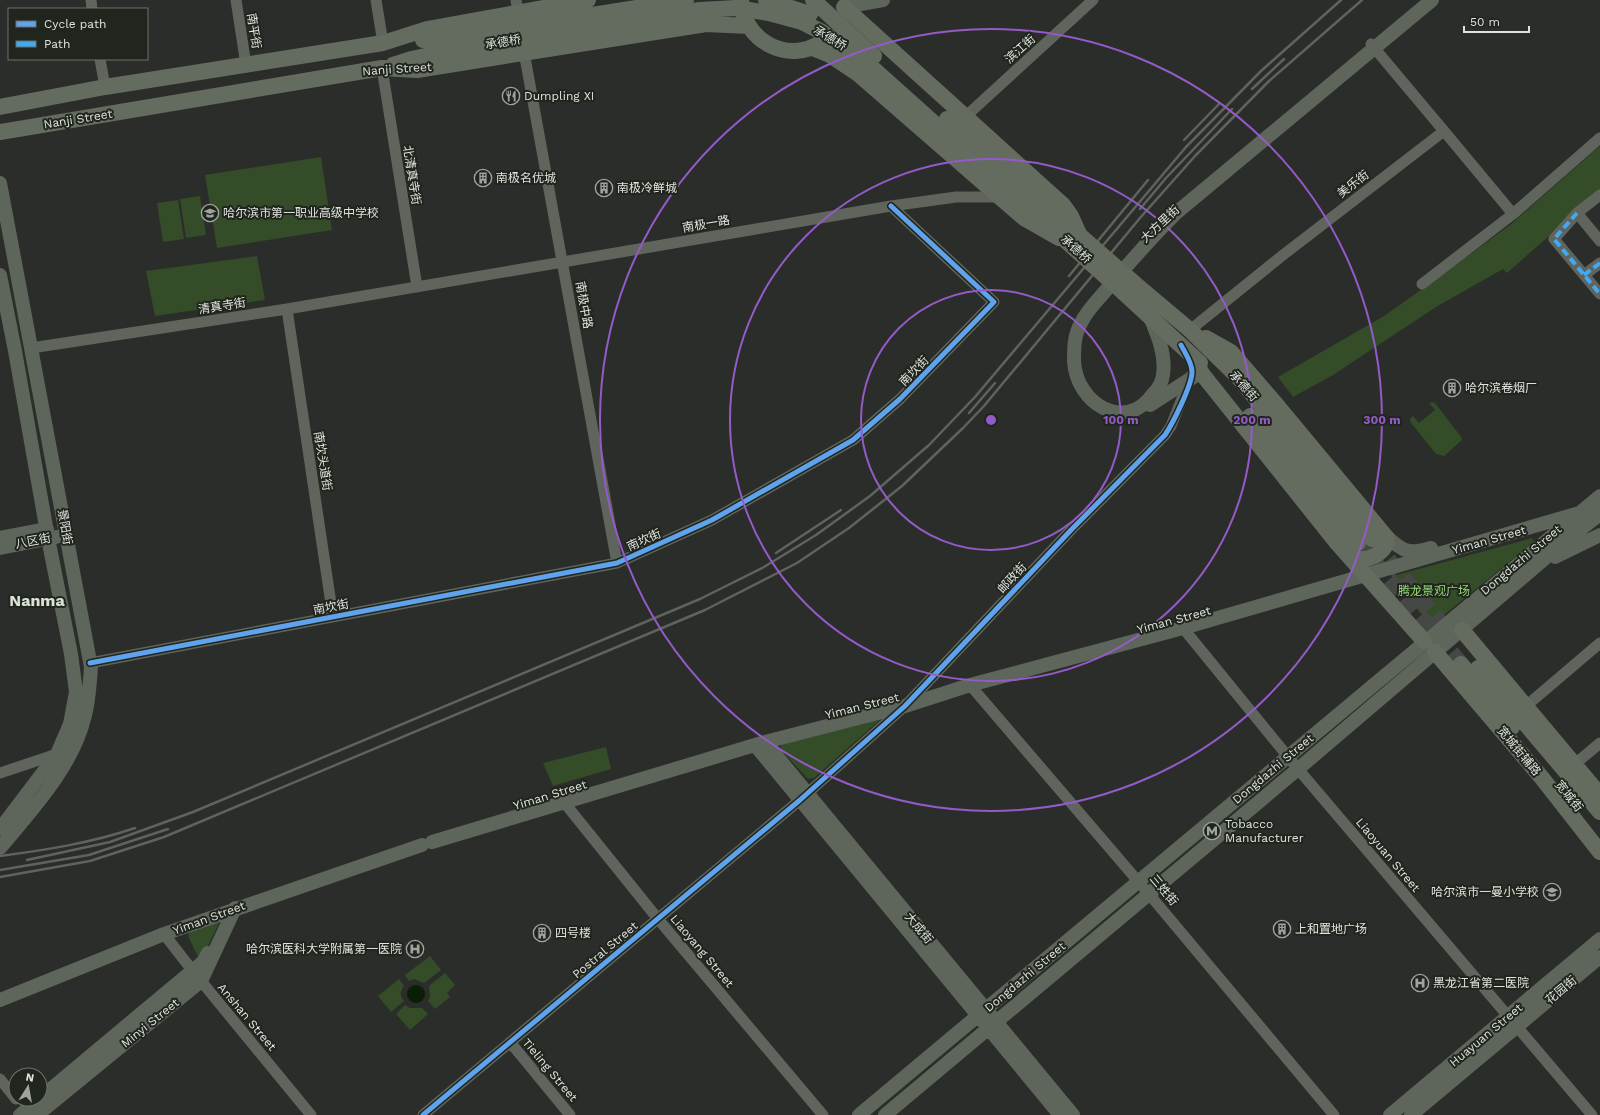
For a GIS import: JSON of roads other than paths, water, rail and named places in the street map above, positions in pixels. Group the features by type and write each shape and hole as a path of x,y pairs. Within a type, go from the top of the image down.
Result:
{"highway":[{"name":"Nanji Street","path":"0,107 104,87 383,43 517,6 588,0"},
{"name":"承德桥","path":"453,44 686,0"},
{"path":"741,0 743,13 748,26 759,39 781,50 798,52 813,48 828,38 834,31 842,16 844,4"},
{"name":"承德桥","path":"766,0 806,12 826,22 874,56 1128,287"},
{"path":"812,0 874,56"},
{"path":"813,48 830,55 857,73 1038,227 1075,240 1071,216 1063,205 965,117 844,4"},
{"name":"承德桥","path":"453,44 700,10 736,8 784,16 822,32 868,64 1075,240"},
{"name":"Nanji Street","path":"0,132 382,68 417,70 706,24 748,26"},
{"path":"383,43 453,44"},
{"path":"382,68 453,44"},
{"name":"承德街","path":"1128,287 1190,330 1238,377 1372,539"},
{"name":"承德街","path":"1128,287 1149,315 1233,396 1372,539"},
{"name":"宽城街辅路","path":"1186,350 1196,375 1337,543 1367,575 1542,778 1600,852"},
{"path":"1351,557 1364,559 1378,553 1384,548 1387,542 1372,539"},
{"path":"1462,630 1600,795"},
{"name":"宽城街","path":"1600,812 1465,661 1600,834"}],"main road":[{"path":"844,4 883,0"},
{"name":"大方里街","path":"1149,315 1160,339 1163,357 1163,375 1156,390 1148,401 1141,407 1124,412 1108,410 1095,405 1083,390 1075,373 1074,341 1081,321 1142,248 1176,213 1373,46 1423,0"},
{"name":"大方里街","path":"1196,375 1139,412 1120,416 1097,411 1085,401 1073,380 1069,347 1075,324 1085,308 1137,247 1195,192 1373,46 1432,0"},
{"name":"景阳街","path":"0,183 90,664 85,716 70,756 0,848"},
{"name":"景阳街","path":"0,275 73,668 76,692 71,718 57,754 0,829"},
{"name":"Yiman Street","path":"1372,539 1404,550 1418,552 1599,500"},
{"name":"Dongdazhi Street","path":"884,1115 1298,769 1429,647 1576,515 1599,500"},
{"name":"Dongdazhi Street","path":"859,1115 1288,757 1429,647 1462,630 1600,514"},
{"name":"Yiman Street","path":"0,1000 164,934 231,909 427,843 563,801 760,743 906,706 970,685 1183,628 1576,515"},
{"name":"八区街","path":"0,548 65,530"},
{"name":"八区街","path":"0,538 47,534"},
{"path":"1535,568 1600,535"},
{"name":"大成街","path":"760,743 982,1012 1074,1115"},
{"name":"Minyi Street","path":"48,1090 204,961 231,909"},
{"name":"Minyi Street","path":"28,1114 201,982 231,909"},
{"name":"Huayuan Street","path":"1390,1115 1513,1021 1600,939"},
{"name":"花园街","path":"1411,1115 1513,1021 1600,956"},
{"name":"大成街","path":"993,1025 1060,1115"}],"street":[{"name":"南平街","path":"236,0 246,65"},
{"path":"376,0 383,43"},
{"name":"滨江街","path":"965,117 1093,0"},
{"path":"1373,46 1513,214"},
{"name":"南极中路","path":"524,52 617,564"},
{"path":"100,60 104,87"},
{"name":"北清真寺街","path":"382,68 417,287"},
{"name":"美乐街","path":"1190,330 1283,255 1444,130"},
{"path":"1422,284 1513,214 1600,138"},
{"path":"1600,195 1577,213 1554,239 1600,294"},
{"name":"南极一路","path":"417,287 890,206 956,198 1001,197"},
{"name":"南坎街","path":"90,664 617,564 712,520 853,440 900,399 994,302 890,206"},
{"path":"1577,213 1600,240"},
{"path":"1584,275 1600,263"},
{"name":"清真寺街","path":"31,348 287,309 417,287"},
{"name":"南坎头道街","path":"287,309 334,617"},
{"name":"邮政街","path":"804,796 906,706 1072,529 1165,435 1196,375"},
{"name":"Liaoyuan Street","path":"1183,628 1298,769 1592,1115"},
{"path":"1526,706 1600,643"},
{"name":"三姓街","path":"970,685 1140,882 1334,1115"},
{"path":"1574,764 1600,743"},
{"path":"0,773 57,754"},
{"name":"Postral Street","path":"423,1115 804,796"},
{"name":"Liaoyang Street","path":"563,801 658,919 822,1115"},
{"name":"Anshan Street","path":"164,934 201,982 311,1115"},
{"name":"Tieling Street","path":"510,1042 570,1115"},
{"path":"0,1079 8,1089"}],"tunnel":[{"path":"1373,541 1453,638"},
{"path":"1358,543 1461,664"}],"railway":[{"path":"27,860 110,842 193,812 700,599 764,567 816,535 870,496 929,445 975,397 1186,147 1261,71 1341,0"},
{"path":"0,877 90,861 164,837 705,610 797,563 849,528 902,486 963,428 984,406 1140,218 1195,156 1269,81 1362,0"},
{"path":"1252,89 1284,59"},
{"path":"1184,140 1219,104"},
{"path":"1140,209 1166,178 1232,109"},
{"path":"1069,276 1148,180"},
{"path":"969,413 995,383"},
{"path":"776,553 841,510"},
{"path":"0,856 102,838 135,828"},
{"path":"0,870 89,855 168,829"}],"place":[{"name":"Dumpling XI","path":"511,96"},
{"name":"南极名优城","path":"483,178"},
{"name":"南极冷鲜城","path":"604,188"},
{"name":"哈尔滨市第一职业高级中学校","path":"210,213"},
{"name":"哈尔滨卷烟厂","path":"1452,388"},
{"name":"Tobacco Manufacturer","path":"1212,831"},
{"name":"哈尔滨市一曼小学校","path":"1552,892"},
{"name":"上和置地广场","path":"1282,929"},
{"name":"四号楼","path":"542,933"},
{"name":"哈尔滨医科大学附属第一医院","path":"415,949"},
{"name":"黑龙江省第二医院","path":"1420,983"}],"district":[{"name":"Nanma","path":"37,600"}],"park label":[{"name":"腾龙景观广场","path":"1434,591"}]}
